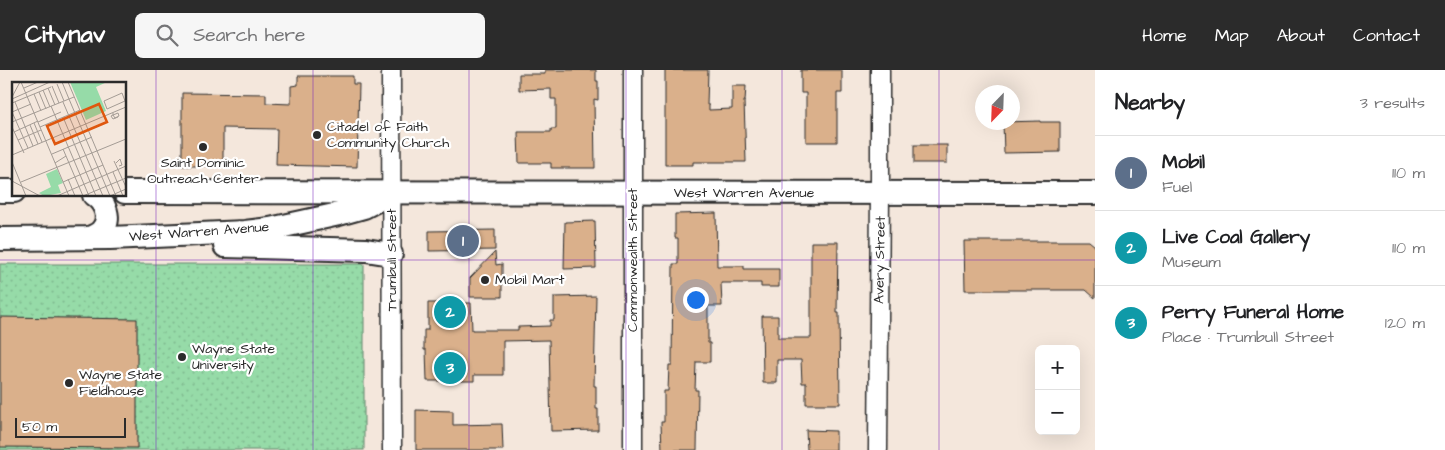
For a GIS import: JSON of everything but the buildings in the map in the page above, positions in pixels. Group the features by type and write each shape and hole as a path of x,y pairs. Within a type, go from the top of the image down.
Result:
{"main road":[{"name":"West Warren Avenue","path":"126,192 1095,194"},
{"name":"West Warren Avenue","path":"0,239 222,234 270,229 364,207 392,192"},
{"path":"95,196 102,202 106,210 107,221 98,234 99,238 122,242 366,250 391,254"}],"street":[{"name":"Trumbull Street","path":"391,70 392,450"},
{"name":"Commonwealth Street","path":"633,70 633,450"},
{"name":"Avery Street","path":"878,450 880,70"}],"green space":[{"name":"Wayne State University","path":"0,264 364,264 364,450 0,450"}],"place":[{"name":"Citadel of Faith Community Church","path":"317,135"},
{"name":"Saint Dominic Outreach Center","path":"203,147"},
{"name":"Mobil","path":"463,241"},
{"name":"Mobil Mart","path":"485,280"},
{"name":"Live Coal Gallery","path":"450,312"},
{"name":"Wayne State University","path":"182,357"},
{"name":"Perry Funeral Home","path":"450,368"},
{"name":"Wayne State Fieldhouse","path":"69,383"}]}
